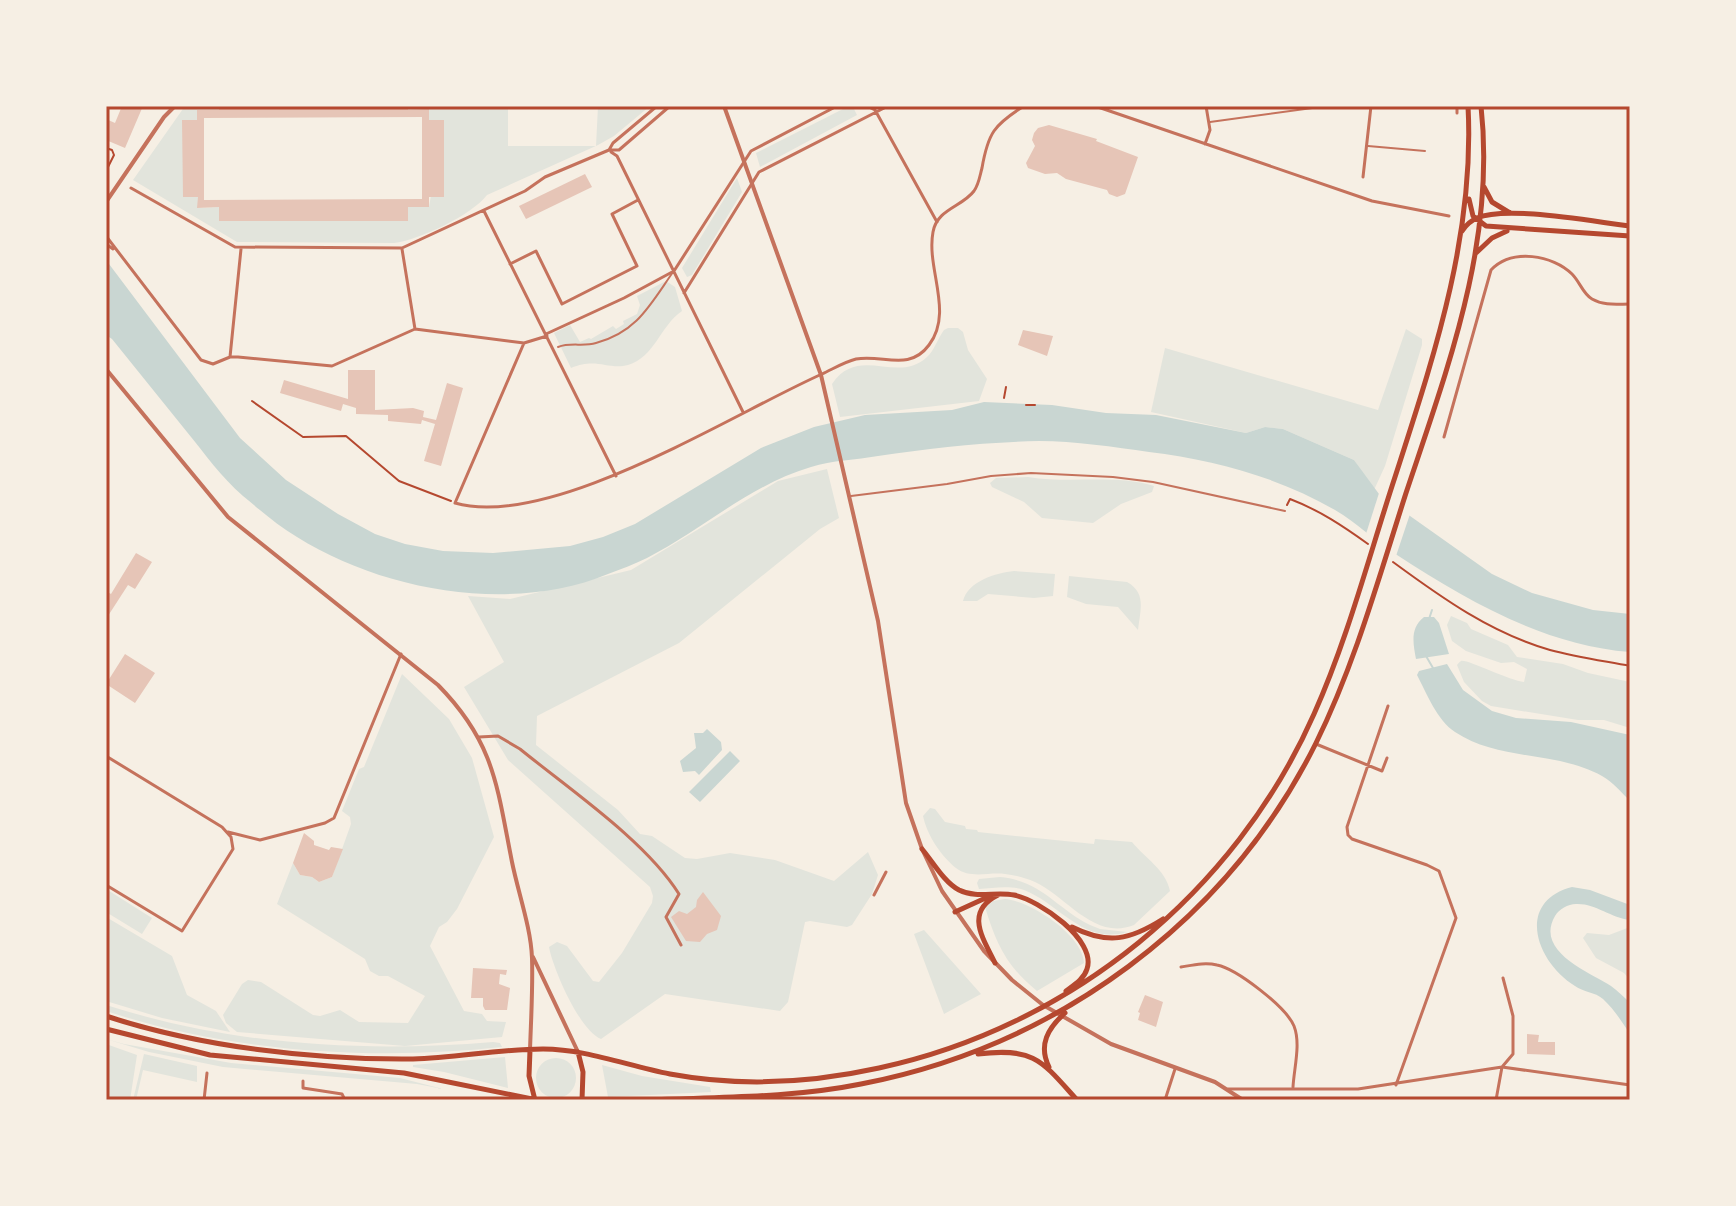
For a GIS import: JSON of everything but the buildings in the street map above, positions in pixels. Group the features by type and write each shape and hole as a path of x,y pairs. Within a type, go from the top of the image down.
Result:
{"main road":[{"path":"1468,106 1469,205 1479,219 1489,227 1630,236"},
{"path":"1054,1074 1044,1056 1045,1040 1054,1024 1077,1003 1155,947 1211,894 1265,828 1316,744 1343,681 1375,589 1470,290 1483,184 1481,106"},
{"path":"1483,184 1492,202 1511,213"},
{"path":"106,1016 183,1038 284,1051 408,1059 530,1050 578,1052 696,1078 772,1082 816,1079 883,1068 936,1053 993,1032 1057,1000 1132,950 1177,910 1246,833 1284,773 1319,702 1444,323 1468,187"},
{"path":"1459,239 1465,227 1479,219 1511,213 1630,226"},
{"path":"1476,253 1496,235 1515,229"},
{"path":"922,849 951,884 961,891 1025,898 1086,934 1118,938 1143,932 1177,910"},
{"path":"955,912 980,899 1007,894"},
{"path":"995,963 980,931 978,915 985,902 1007,894"},
{"path":"1054,917 1082,942 1089,962 1083,976 1057,1000"},
{"path":"648,1100 823,1091 893,1077 969,1055 1077,1003"},
{"path":"106,1029 210,1055 413,1074 536,1100 529,1076 530,1050"},
{"path":"578,1052 583,1077 582,1100"},
{"path":"969,1055 1019,1052 1040,1061 1077,1100"}],"street":[{"path":"164,117 167,106"},
{"path":"106,202 164,117 175,106"},
{"path":"609,150 613,143 657,106"},
{"path":"131,188 228,244 241,248 402,248 525,191 545,177 609,150 619,150 670,106"},
{"path":"724,106 821,375 878,621 903,790 922,849 955,912 1012,980 1053,1012 1099,1038 1130,1053 1228,1089 1243,1100"},
{"path":"558,347 598,343 635,325 674,271 751,151 837,106"},
{"path":"867,106 876,111 937,222"},
{"path":"684,293 759,172 888,106"},
{"path":"524,343 455,503 480,506 534,501 616,476 851,360 909,360 926,349 938,332 939,299 932,237 937,222 977,187 984,151 992,131 1024,106"},
{"path":"1095,106 1372,201 1449,216"},
{"path":"1205,144 1210,130 1206,106"},
{"path":"1208,122 1327,106"},
{"path":"1363,177 1371,106"},
{"path":"1457,106 1457,113"},
{"path":"1367,145 1425,151"},
{"path":"609,150 617,156 743,412"},
{"path":"510,264 536,251 562,304 627,272 637,266 612,214 639,200"},
{"path":"484,211 616,476"},
{"path":"106,236 201,360 213,364 230,357 332,366 415,329 524,343 624,298 674,271"},
{"path":"106,244 116,251"},
{"path":"230,357 241,248"},
{"path":"402,248 415,329"},
{"path":"1444,437 1491,270 1496,265 1514,257 1555,261 1576,278 1593,300 1604,304 1630,304"},
{"path":"106,369 228,517 453,699 479,737 494,771 502,802 532,956 530,1050"},
{"path":"850,496 1031,473 1153,482 1285,511"},
{"path":"106,756 228,832 260,840 325,823 337,814 401,654"},
{"path":"1388,706 1347,827 1348,837 1439,871 1456,918 1396,1085"},
{"path":"479,737 498,736 520,749 641,848 669,877 679,894 666,917 681,945"},
{"path":"1316,744 1382,771 1387,758"},
{"path":"106,885 182,931 231,856 233,842 228,832"},
{"path":"874,895 886,872"},
{"path":"532,956 578,1052"},
{"path":"1181,967 1211,963 1227,967 1280,1008 1291,1020 1296,1033 1293,1087"},
{"path":"1496,1100 1502,1067 1513,1054 1513,1016 1503,978"},
{"path":"1228,1089 1358,1089 1502,1067 1630,1085"},
{"path":"1165,1100 1175,1069"},
{"path":"204,1100 207,1073"},
{"path":"303,1081 303,1088 334,1091 342,1094 345,1100"}],"path":[{"path":"106,148 112,150 114,158 106,171"},
{"path":"1004,398 1006,387"},
{"path":"252,401 303,437 346,436 399,481 455,503"},
{"path":"1026,405 1035,405"},
{"path":"1285,511 1290,499 1301,503 1337,522 1375,549"},
{"path":"1387,558 1453,606 1505,633 1550,650 1630,666"}],"shaded area":[{"path":"185,106 219,106 219,110 197,110 197,120 183,121 183,197 198,197 198,208 219,207 219,221 407,221 408,207 429,207 444,120 429,120 429,110 408,110 408,106 508,106 508,146 596,146 487,195 458,218 405,241 237,242 133,180"},
{"path":"598,106 650,106 614,136 596,146"},
{"path":"847,107 854,109 857,115 760,167 756,153"},
{"path":"737,178 742,192 692,275 687,277 682,268"},
{"path":"106,260 240,438 286,480 338,514 375,534 405,544 443,551 493,553 570,546 635,524 761,448 814,427 865,415 952,410 984,402 1052,405 1106,413 1156,415 1246,433 1265,427 1283,429 1354,460 1379,494 1492,574 1532,593 1593,610 1630,614 1630,652 1567,640 1508,618 1424,572 1335,510 1268,479 1173,455 1066,442 958,446 836,461 811,467 747,496 647,558 571,586 531,593 490,594 449,591 408,583 331,556 297,537 269,518 228,481 106,335"},
{"path":"666,281 675,287 682,311 645,355 628,365 588,364 571,368 554,333 570,325 580,342 613,326 616,329 624,324 623,321 637,314 640,305 637,296"},
{"path":"948,328 958,328 963,332 968,350 987,379 979,401 840,417 832,384 843,373 866,365 915,365 927,357"},
{"path":"1406,329 1422,339 1422,345 1385,466 1374,490 1354,460 1283,429 1265,427 1246,433 1151,412 1165,348 1378,410"},
{"path":"827,469 839,518 820,529 679,643 537,716 536,745 618,810 640,834 652,836 685,858 730,853 775,860 834,881 868,852 878,875 872,894 852,925 805,922 788,1002 780,1011 665,994 601,1039 593,1034 576,1012 549,947 557,942 567,946 593,981 599,982 622,953 652,903 653,896 650,887 508,760 464,687 504,662 468,596 510,599 631,570 778,481"},
{"path":"996,478 1139,482 1154,486 1152,492 1121,504 1093,523 1042,518 1024,502 992,487 990,483"},
{"path":"1014,571 1055,574 1053,596 1034,598 988,594 977,601 963,601 977,583"},
{"path":"1069,576 1127,582 1133,586 1141,603 1138,630 1118,607 1086,604 1067,597"},
{"path":"1451,616 1467,623 1471,629 1508,645 1517,657 1563,664 1630,682 1630,728 1604,720 1578,720 1491,706 1482,701 1464,682 1457,665 1460,661 1524,682 1527,669 1514,662 1501,663 1466,651 1452,641 1447,625"},
{"path":"1424,617 1434,617 1439,623 1449,654 1416,659 1415,631"},
{"path":"1447,664 1463,690 1492,711 1516,718 1571,722 1630,735 1630,801 1606,778 1585,768 1490,748 1455,732 1438,714 1417,675 1419,671"},
{"path":"402,674 449,719 472,758 494,837 457,909 439,927 430,946 464,1011 482,1014 487,1021 506,1022 502,1037 405,1046 237,1032 226,1023 223,1015 242,984 248,980 261,982 313,1015 340,1010 359,1022 408,1023 425,996 388,976 379,976 370,971 365,959 277,904 293,863 300,875 319,882 332,877 351,824 350,817 342,811 359,769 364,767"},
{"path":"707,729 721,742 722,750 699,775 695,771 683,772 680,761 696,748 694,733 703,733"},
{"path":"730,751 740,761 700,802 689,792"},
{"path":"930,808 935,809 945,822 978,832 1094,844 1095,839 1132,842 1160,870 1170,891 1134,925 1106,927 1081,915 1035,882 1009,874 973,874 956,868 931,838 923,816"},
{"path":"1000,877 1038,889 1090,925 1127,932 1111,935 1097,933 1019,888 979,889 979,879"},
{"path":"1572,887 1590,890 1630,905 1630,920 1583,904 1570,905 1557,913 1551,929 1558,951 1579,968 1611,986 1630,1003 1630,1034 1603,999 1578,988 1561,975 1542,948 1538,919 1543,905 1554,895"},
{"path":"106,889 152,918 142,934 106,912"},
{"path":"1005,899 1028,906 1054,921 1075,941 1084,963 1037,991 1010,963 989,920 985,907 993,901"},
{"path":"106,917 172,956 187,995 216,1011 230,1032 162,1018 106,1001"},
{"path":"1630,927 1630,980 1624,973 1596,958 1583,938 1587,933 1609,935"},
{"path":"924,930 981,994 944,1014 914,934"},
{"path":"106,1005 201,1029 298,1043 396,1046 493,1042 500,1043 502,1047 403,1053 302,1050 202,1036 153,1025 106,1011"},
{"path":"106,1039 231,1063 400,1078 443,1089 223,1067 149,1052"},
{"path":"106,1044 137,1055 130,1100 106,1100"},
{"path":"144,1054 197,1066 197,1082 143,1070 136,1100 133,1100"},
{"path":"505,1057 508,1088 413,1067 413,1065"},
{"path":"556,1058 570,1064 576,1078 570,1092 556,1098 542,1092 536,1078 542,1064"},
{"path":"602,1065 642,1076 710,1087 711,1092 608,1097"}],"pier":[{"path":"1380,490 1411,511 1395,559 1365,537"}],"waterway":[{"path":"1429,619 1432,610"},
{"path":"1426,656 1433,668"}]}
